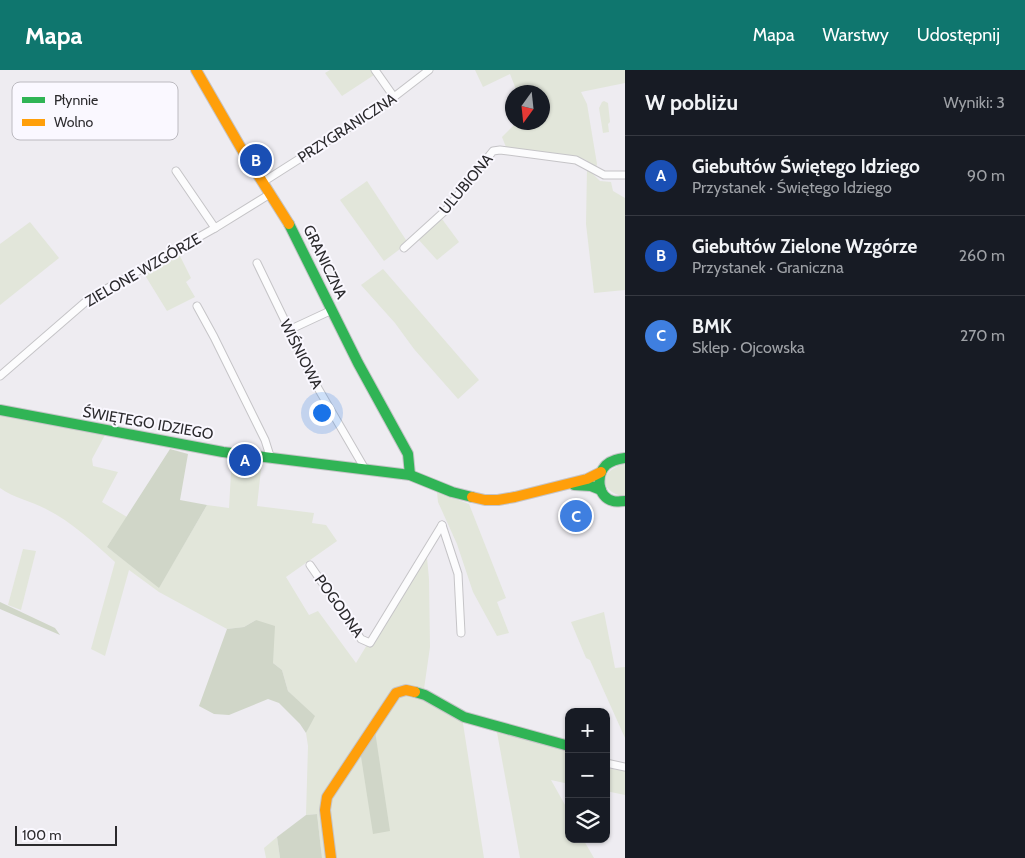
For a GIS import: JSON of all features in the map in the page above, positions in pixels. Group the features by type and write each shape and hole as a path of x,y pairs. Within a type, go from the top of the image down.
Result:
{"street":[{"name":"GRANICZNA","path":"196,70 290,225 358,363 408,454 410,475"},
{"path":"376,70 394,97"},
{"name":"PRZYGRANICZNA","path":"263,182 334,138 394,97 429,70"},
{"name":"ULUBIONA","path":"404,248 447,209 493,151 500,150 568,159 584,163 604,175 625,175"},
{"path":"176,171 215,228"},
{"name":"ZIELONE WZGÓRZE","path":"0,376 90,298 215,228 270,194"},
{"name":"WIŚNIOWA","path":"257,263 314,383 365,469"},
{"path":"197,306 265,440 271,459"},
{"path":"289,330 332,310"},
{"name":"ŚWIĘTEGO IDZIEGO","path":"0,410 178,445 271,459 410,475 461,495 491,500 508,499 590,478 601,472 608,464 621,458 625,452"},
{"path":"601,472 599,482 601,490 605,496 625,508"},
{"path":"568,484 592,486 601,490"},
{"path":"613,502 625,501"},
{"name":"POGODNA","path":"310,564 361,639 370,642 442,525 458,574 461,633"},
{"path":"331,858 325,810 327,798 396,693 406,690 426,696 464,717 565,745"},
{"path":"610,764 625,767"}],"shaded area":[{"path":"330,70 371,70 374,75 342,96 325,73"},
{"path":"475,70 625,70 625,83 581,92 587,104 597,164 596,168 586,160 577,157 527,152 506,147 502,137 509,130 550,130 550,85 514,85 510,74 483,87"},
{"path":"604,101 608,103 610,122 608,124 609,132 603,133 599,108"},
{"path":"587,168 600,181 611,182 613,191 625,198 625,290 594,293 586,224"},
{"path":"367,181 408,243 384,261 340,200"},
{"path":"442,219 459,242 437,260 418,239"},
{"path":"30,222 59,258 0,305 0,244"},
{"path":"178,252 191,278 186,282 195,297 167,311 143,272"},
{"path":"383,269 479,380 458,399 361,285"},
{"path":"0,414 105,435 92,459 93,466 118,472 102,502 127,517 107,547 159,587 207,505 229,508 232,455 262,460 257,506 314,513 312,523 326,525 337,541 286,577 309,615 318,611 356,663 426,547 429,579 430,647 423,696 462,717 484,858 322,858 317,814 306,815 308,746 306,733 314,716 288,691 282,670 273,663 256,620 244,627 227,629 159,592 129,570 105,656 91,649 115,562 65,520 0,488"},
{"path":"170,449 188,454 180,500 207,505 159,588 107,547"},
{"path":"624,463 625,496 612,492 605,481 609,472"},
{"path":"437,492 469,504 506,598 497,602 509,633 497,636 473,592 457,544 438,502"},
{"path":"23,549 36,551 21,610 8,605"},
{"path":"0,602 55,628 60,635 0,609"},
{"path":"604,612 615,668 625,667 625,738 590,660 586,658 571,622"},
{"path":"256,620 275,626 273,663 282,670 288,691 315,716 306,733 300,724 279,703 268,699 229,715 214,714 199,706 227,629 244,627"},
{"path":"496,727 565,748 565,783 551,780 565,805 565,843 585,843 594,858 520,858"},
{"path":"375,731 390,831 373,834 360,750"},
{"path":"610,769 625,771 625,795 610,792"},
{"path":"317,814 322,858 280,858 277,837 306,815"},
{"path":"277,837 280,858 266,858 264,848"}],"traffic: fast":[{"path":"289,224 358,363 408,454 410,475"},
{"path":"0,410 223,452 410,475 452,492 472,497"},
{"path":"625,458 617,459 606,465 600,480 601,490 608,499 625,501"},
{"path":"574,485 591,486 601,490"},
{"path":"415,692 425,695 464,717 565,745"}],"traffic: slow":[{"path":"196,70 241,148 289,224"},
{"path":"472,497 485,500 515,497 587,479 601,472"},
{"path":"331,858 325,810 327,797 396,693 406,690 415,692"}],"place":[{"name":"Giebułtów Zielone Wzgórze","path":"256,160"},
{"name":"Giebułtów Świętego Idziego","path":"245,460"},
{"name":"BMK","path":"576,516"}]}
